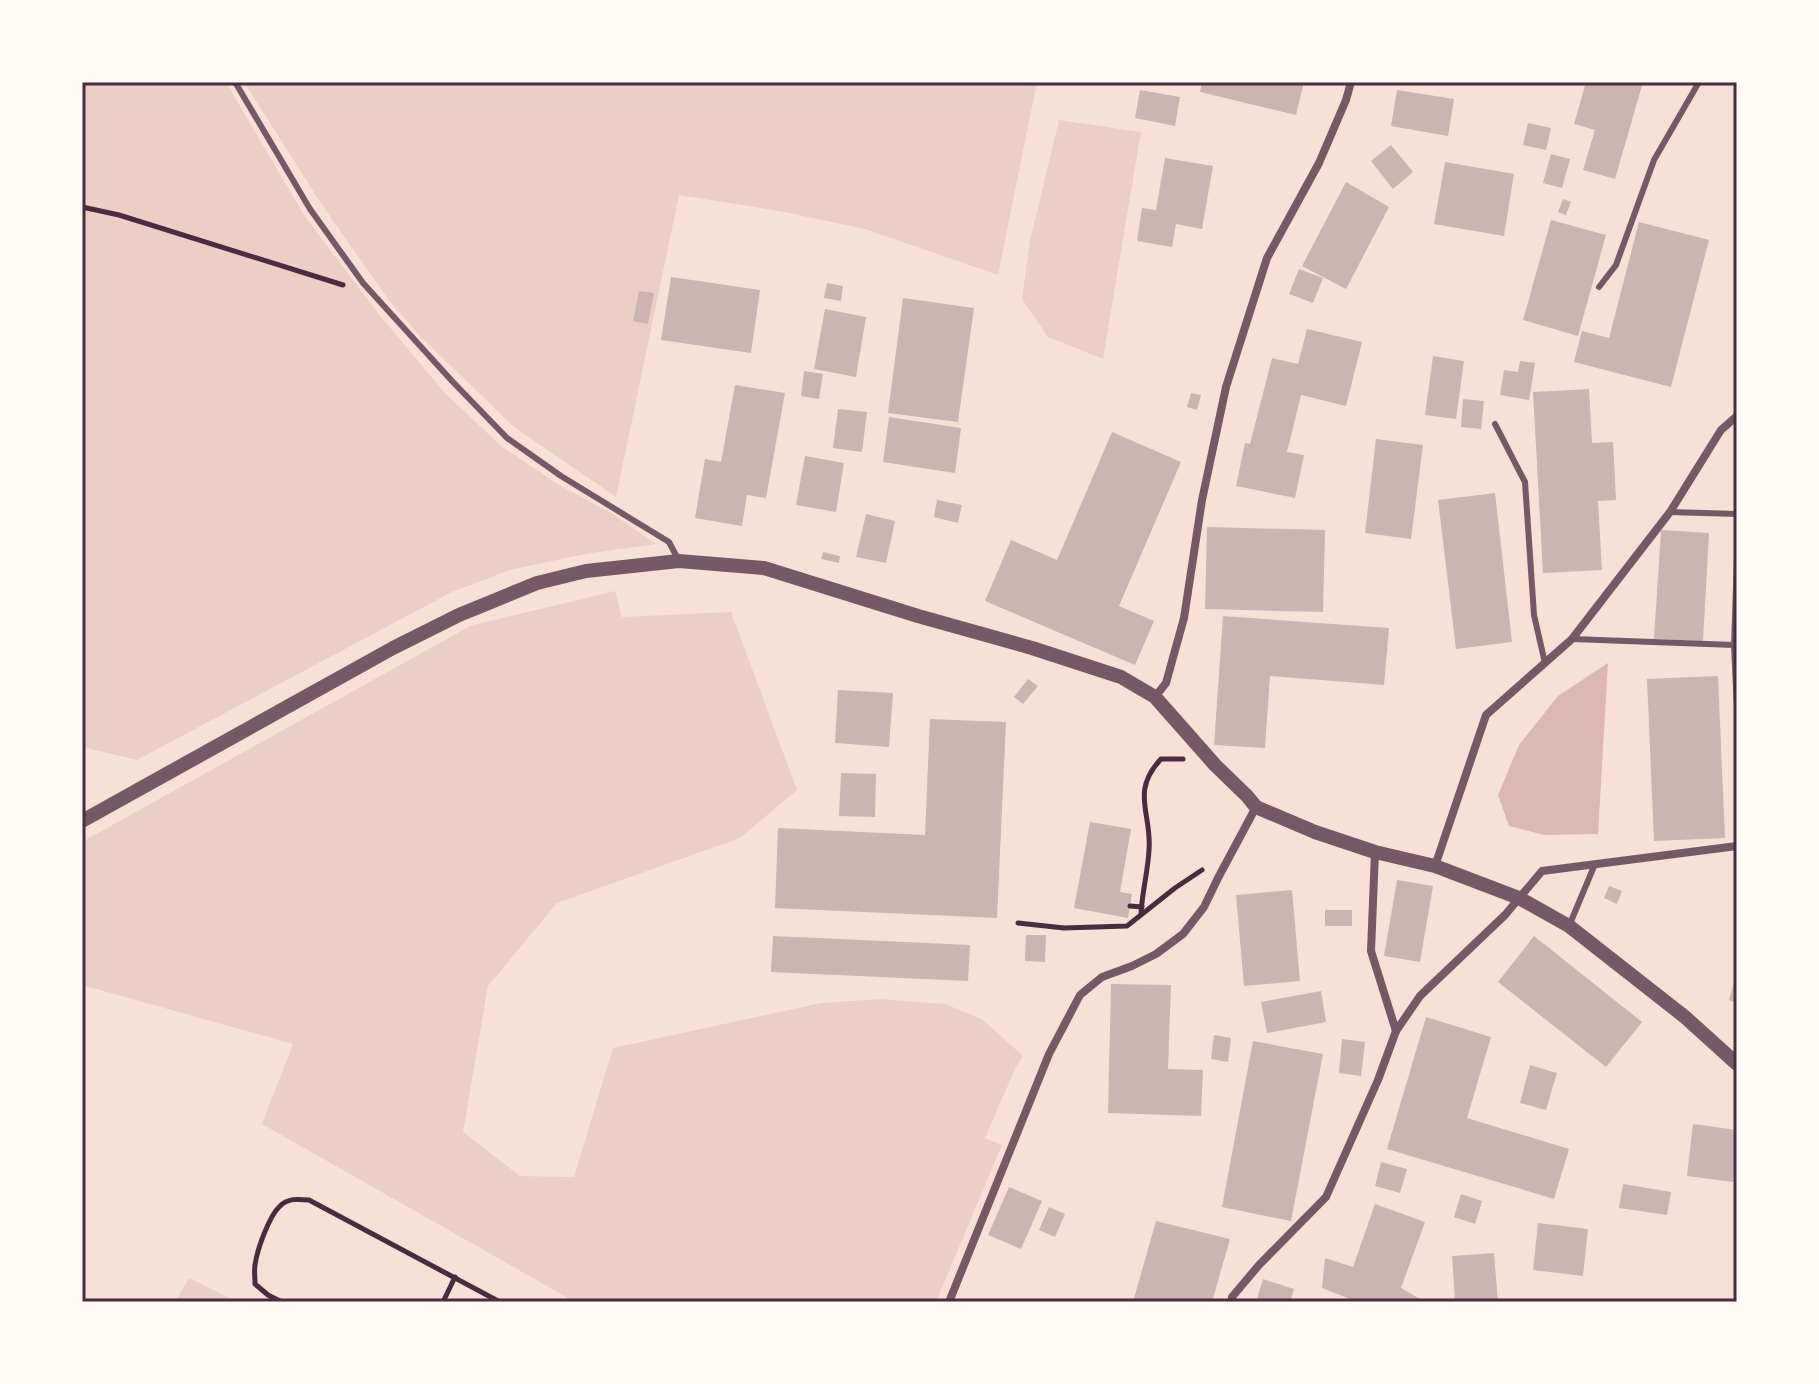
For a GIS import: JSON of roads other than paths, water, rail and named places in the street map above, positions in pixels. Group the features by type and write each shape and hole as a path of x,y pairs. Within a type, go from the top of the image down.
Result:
{"street":[{"path":"1155,697 1166,683 1184,618 1202,500 1226,387 1262,273 1267,258 1319,163 1351,82"},
{"path":"1435,866 1486,715 1572,639 1670,512 1721,430 1737,416"},
{"path":"82,821 420,635 459,615 537,583 586,571 679,561 764,568 1121,677 1155,697 1256,807 1315,832 1375,852 1435,866 1519,898 1569,926 1685,1017 1737,1064"},
{"path":"949,1302 1049,1054 1080,995 1102,977 1144,960 1183,934 1204,907 1256,807"},
{"path":"1231,1302 1259,1265 1326,1197 1378,1080 1396,1031 1420,996 1505,915 1542,871 1737,846"},
{"path":"1375,852 1371,951 1396,1031"}],"lane":[{"path":"235,82 310,209 363,283 452,381 507,438 561,476 669,542 679,561"},
{"path":"1599,287 1616,265 1654,160 1699,82"},
{"path":"1495,424 1525,482 1534,615 1545,663"},
{"path":"1670,512 1737,514"},
{"path":"1737,557 1734,645 1737,709"},
{"path":"1572,639 1734,645"},
{"path":"1569,926 1595,864"}]}
